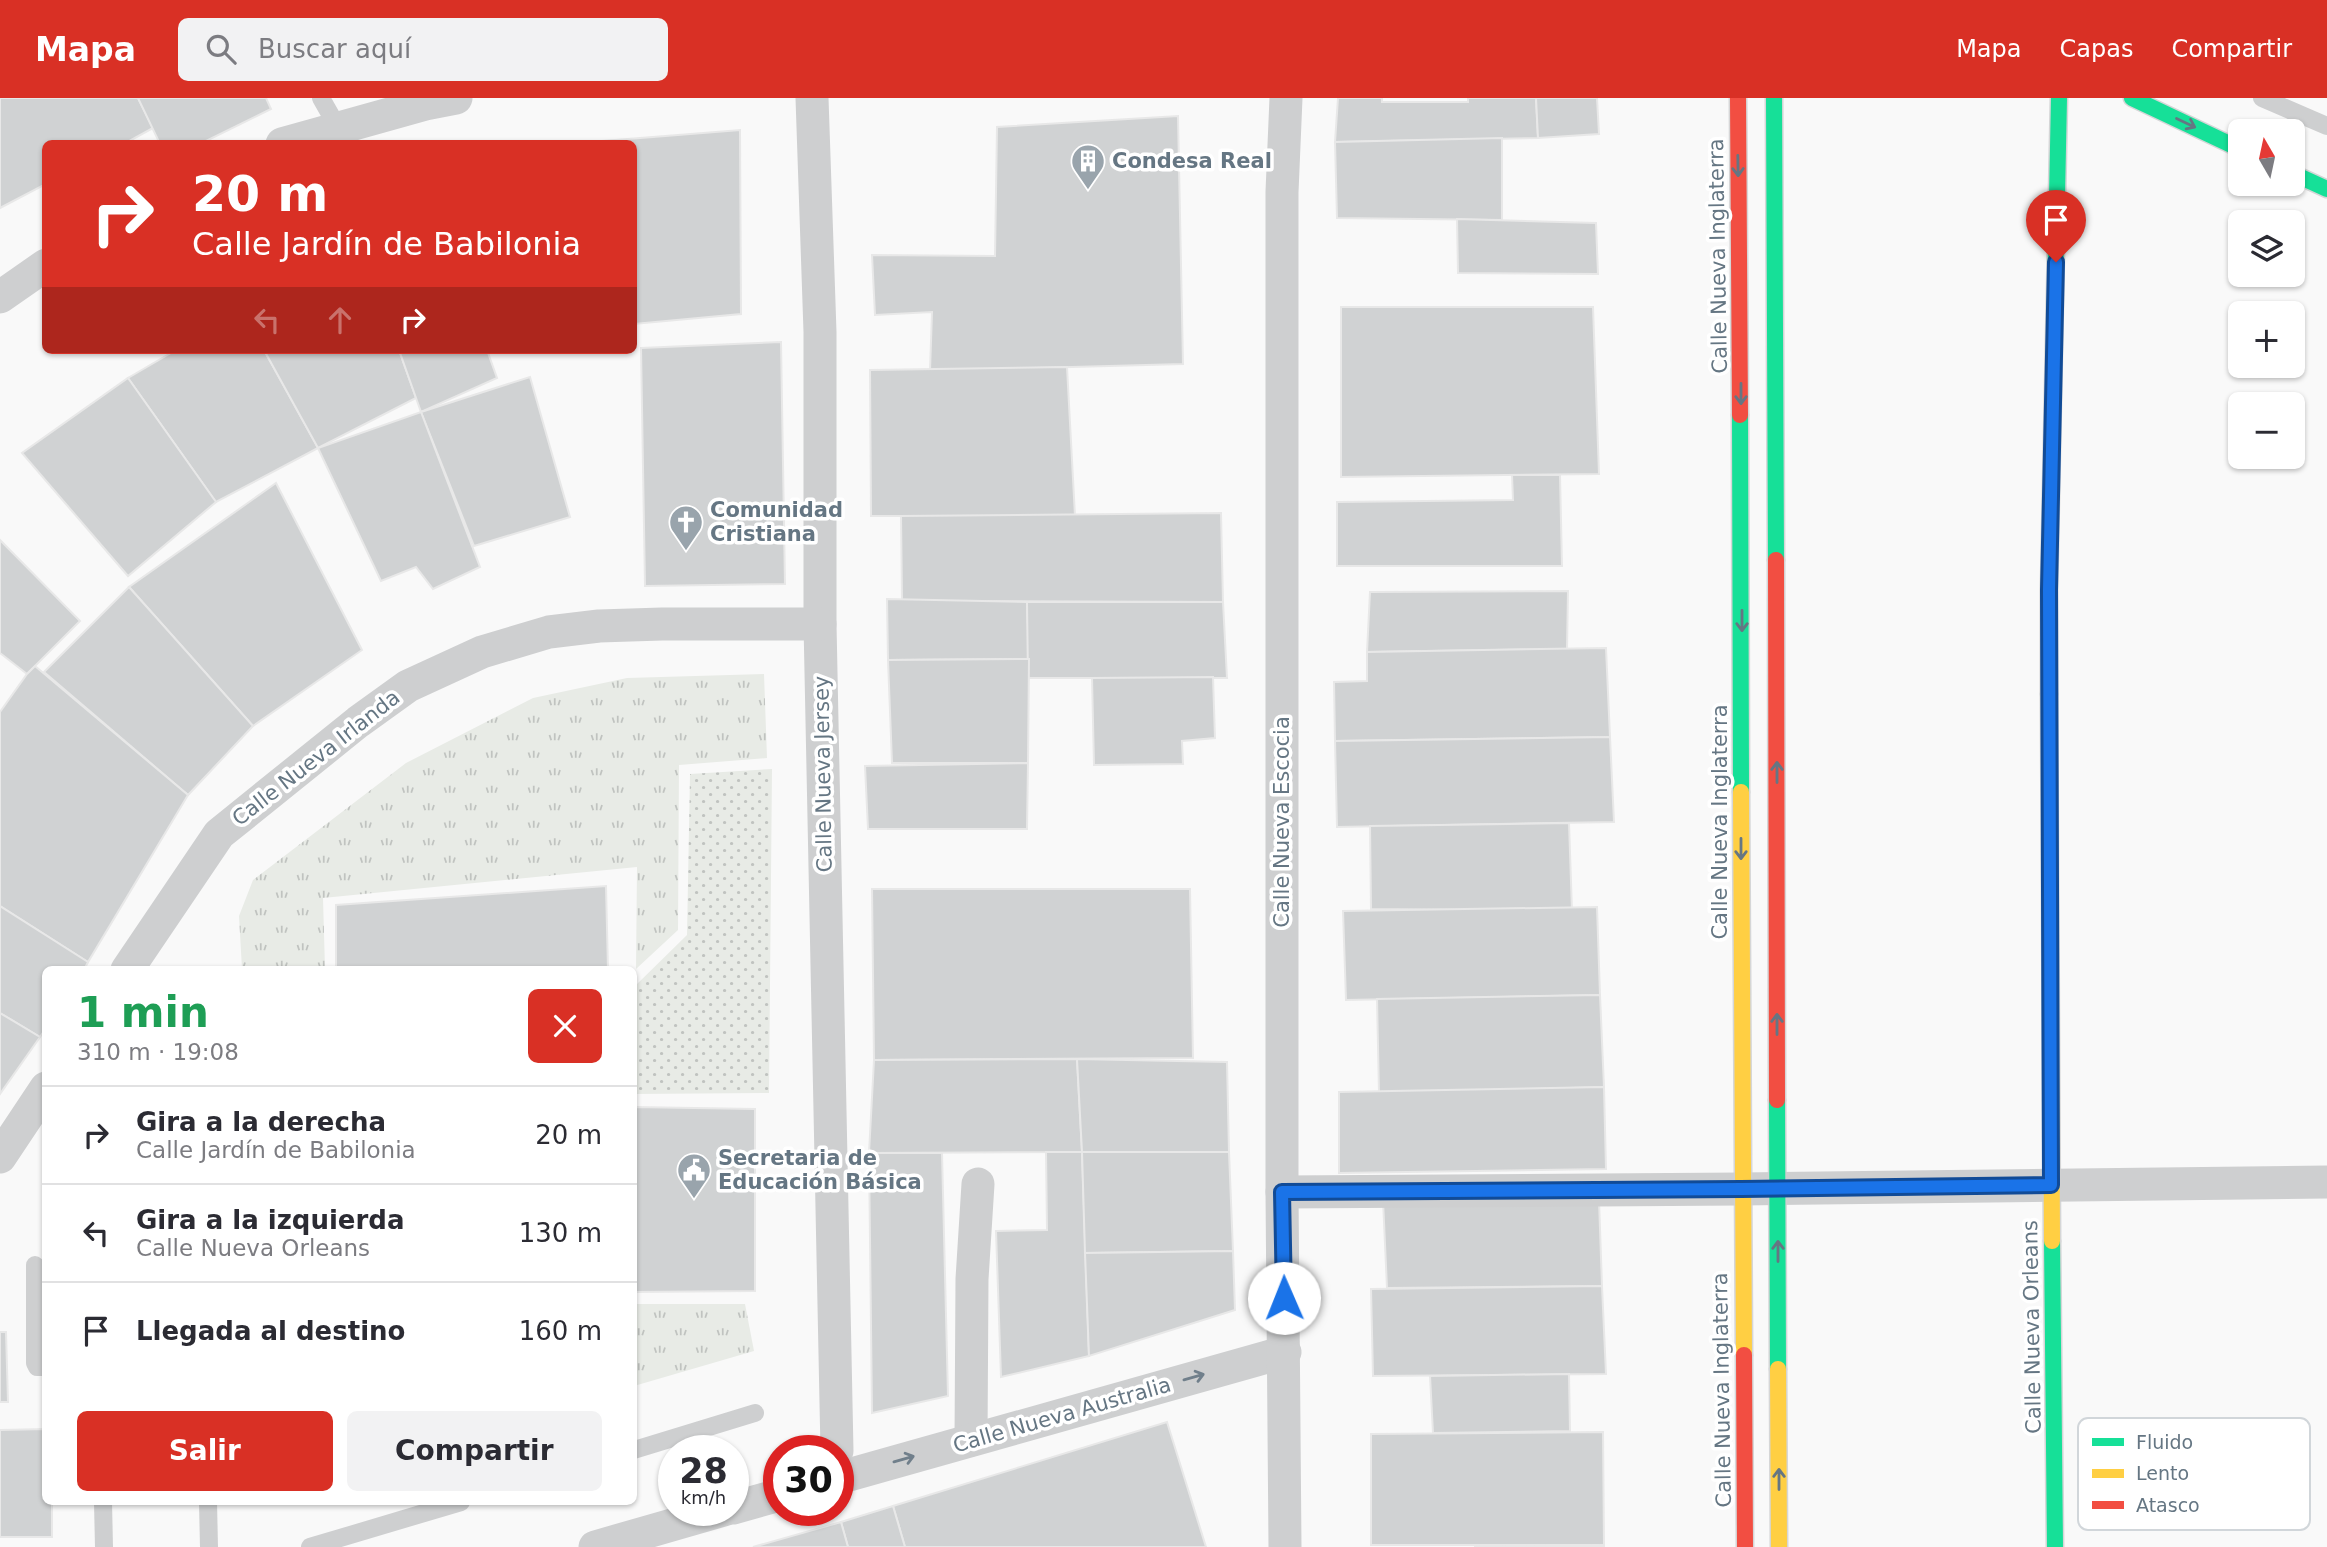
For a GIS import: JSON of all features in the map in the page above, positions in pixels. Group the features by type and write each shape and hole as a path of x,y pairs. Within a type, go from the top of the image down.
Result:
{"street":[{"path":"296,140 456,98"},
{"name":"Calle Nueva Jersey","path":"812,98 820,332 820,624 837,1435"},
{"name":"Calle Nueva Escocia","path":"1285,1547 1282,1192 1282,192 1286,98"},
{"name":"Calle Nueva Inglaterra","path":"1738,98 1742,549 1741,1189 1745,1547"},
{"path":"1774,98 1779,1547"},
{"name":"Calle Nueva Orleans","path":"2055,1547 2049,590 2059,98"},
{"path":"2132,98 2228,143"},
{"path":"2305,179 2327,189"},
{"path":"0,297 42,268"},
{"name":"Calle Nueva Irlanda","path":"130,966 219,834 358,722 408,686 482,652 549,632 599,626 662,624 820,624"},
{"path":"3,1145 42,1093"},
{"path":"1282,1192 2327,1182"},
{"path":"971,1440 972,1279 978,1184"},
{"name":"Calle Nueva Australia","path":"854,1473 1285,1352"},
{"path":"595,1547 668,1526"}],"lane":[{"path":"321,98 338,128"},
{"path":"2262,98 2327,126"},
{"path":"35,1265 35,1363 37,1367 42,1367"},
{"path":"637,1449 755,1413"},
{"path":"103,1505 104,1547"},
{"path":"208,1505 209,1547"},
{"path":"310,1547 451,1505"}],"green space":[{"path":"764,674 767,758 679,765 678,930 637,968 637,867 323,898 325,966 242,966 239,916 253,880 406,763 533,698 627,678"},
{"path":"772,769 769,1093 637,1094 637,984 687,935 690,774"},
{"path":"637,1304 745,1304 754,1351 637,1385"}],"building":[{"path":"0,98 138,98 153,128 131,140 42,140 42,186 0,208"},
{"path":"138,98 266,98 271,109 208,140 158,140"},
{"path":"1338,98 1382,98 1382,102 1468,102 1468,98 1536,98 1538,138 1335,142"},
{"path":"1536,98 1597,98 1599,134 1538,138"},
{"name":"Condesa Real","path":"1178,116 1183,364 930,371 932,312 875,315 872,255 995,256 997,127"},
{"path":"740,130 741,314 637,324 637,140 615,140"},
{"path":"1502,138 1502,220 1337,218 1335,142"},
{"path":"1457,219 1596,223 1598,274 1458,273"},
{"path":"1341,307 1593,307 1599,474 1341,477"},
{"path":"781,342 785,584 645,586 641,348"},
{"path":"169,354 266,354 318,448 216,502 128,378"},
{"path":"266,354 400,354 416,398 318,448"},
{"path":"400,354 488,354 497,378 421,412"},
{"path":"1067,367 1075,516 871,516 870,370"},
{"path":"530,377 570,517 474,546 421,412"},
{"path":"128,378 216,502 128,576 22,453"},
{"path":"421,412 480,567 433,589 416,567 381,581 318,448"},
{"path":"1512,475 1560,475 1562,566 1337,566 1337,502 1513,500"},
{"path":"276,483 362,650 253,726 129,587"},
{"path":"1221,513 1223,602 902,601 901,516"},
{"path":"0,540 80,621 27,674 0,653"},
{"path":"129,587 253,726 188,795 44,672"},
{"path":"1568,591 1567,649 1367,652 1370,592"},
{"path":"887,599 1027,602 1029,659 888,660"},
{"path":"1027,602 1223,602 1227,678 1028,678"},
{"path":"1606,648 1610,737 1335,741 1334,682 1367,681 1367,652"},
{"path":"1029,659 1028,763 892,763 888,660"},
{"path":"35,666 188,795 88,962 0,906 0,712"},
{"path":"1213,677 1215,738 1182,741 1183,764 1094,765 1092,678"},
{"path":"1610,737 1614,822 1337,827 1335,741"},
{"path":"1028,763 1027,829 868,829 865,766"},
{"path":"1569,823 1572,911 1371,909 1370,826"},
{"path":"606,886 608,966 336,966 336,905"},
{"path":"872,889 1190,889 1193,1058 874,1060"},
{"path":"0,906 88,962 86,966 42,966 40,1037 0,1013"},
{"path":"1597,907 1600,995 1346,1000 1343,911"},
{"path":"1600,995 1604,1087 1379,1093 1377,999"},
{"path":"0,1013 40,1037 0,1094"},
{"path":"1077,1059 1082,1152 869,1153 874,1060"},
{"path":"1077,1059 1227,1062 1229,1152 1082,1152"},
{"path":"1604,1087 1606,1169 1339,1173 1339,1092"},
{"name":"Secretaria de Educación Básica","path":"637,1107 755,1109 755,1291 637,1292"},
{"path":"1046,1152 1082,1152 1089,1356 1001,1377 996,1231 1047,1230"},
{"path":"1082,1152 1229,1152 1233,1251 1085,1253"},
{"path":"869,1153 942,1153 948,1396 872,1413"},
{"path":"1383,1200 1599,1200 1602,1286 1387,1288"},
{"path":"1233,1251 1235,1310 1089,1356 1085,1253"},
{"path":"1602,1286 1606,1374 1373,1376 1371,1289"},
{"path":"0,1332 6,1332 8,1402 0,1402"},
{"path":"1569,1374 1570,1431 1433,1433 1430,1376"},
{"path":"1167,1422 1206,1547 905,1547 893,1506"},
{"path":"42,1429 42,1505 52,1505 52,1537 0,1537 0,1430"},
{"path":"1603,1432 1604,1545 1371,1545 1371,1434"},
{"path":"893,1506 905,1547 848,1547 842,1526 854,1526 854,1518"},
{"path":"827,1526 842,1526 848,1547 753,1547"},
{"path":"1604,1545 1604,1547 1474,1547"}],"traffic: fast":[{"path":"1774,98 1776,560"},
{"path":"2049,694 2059,98"},
{"path":"2132,98 2228,143"},
{"path":"2305,179 2327,189"},
{"path":"1740,415 1741,792"},
{"path":"1777,1100 1778,1369"},
{"path":"2052,1241 2055,1547"}],"traffic: slow":[{"path":"2049,694 2052,1241"},
{"path":"1741,792 1744,1355"},
{"path":"1778,1369 1779,1547"}],"traffic: jam":[{"path":"1738,98 1740,415"},
{"path":"1776,560 1777,1100"},
{"path":"1744,1355 1745,1547"}],"place":[{"name":"Condesa Real","path":"1088,191"},
{"name":"Comunidad Cristiana","path":"686,552"},
{"name":"Secretaria de Educación Básica","path":"694,1200"}],"route":[{"path":"1284,1298 1282,1192 2051,1185 2049,590 2056,262"}]}
